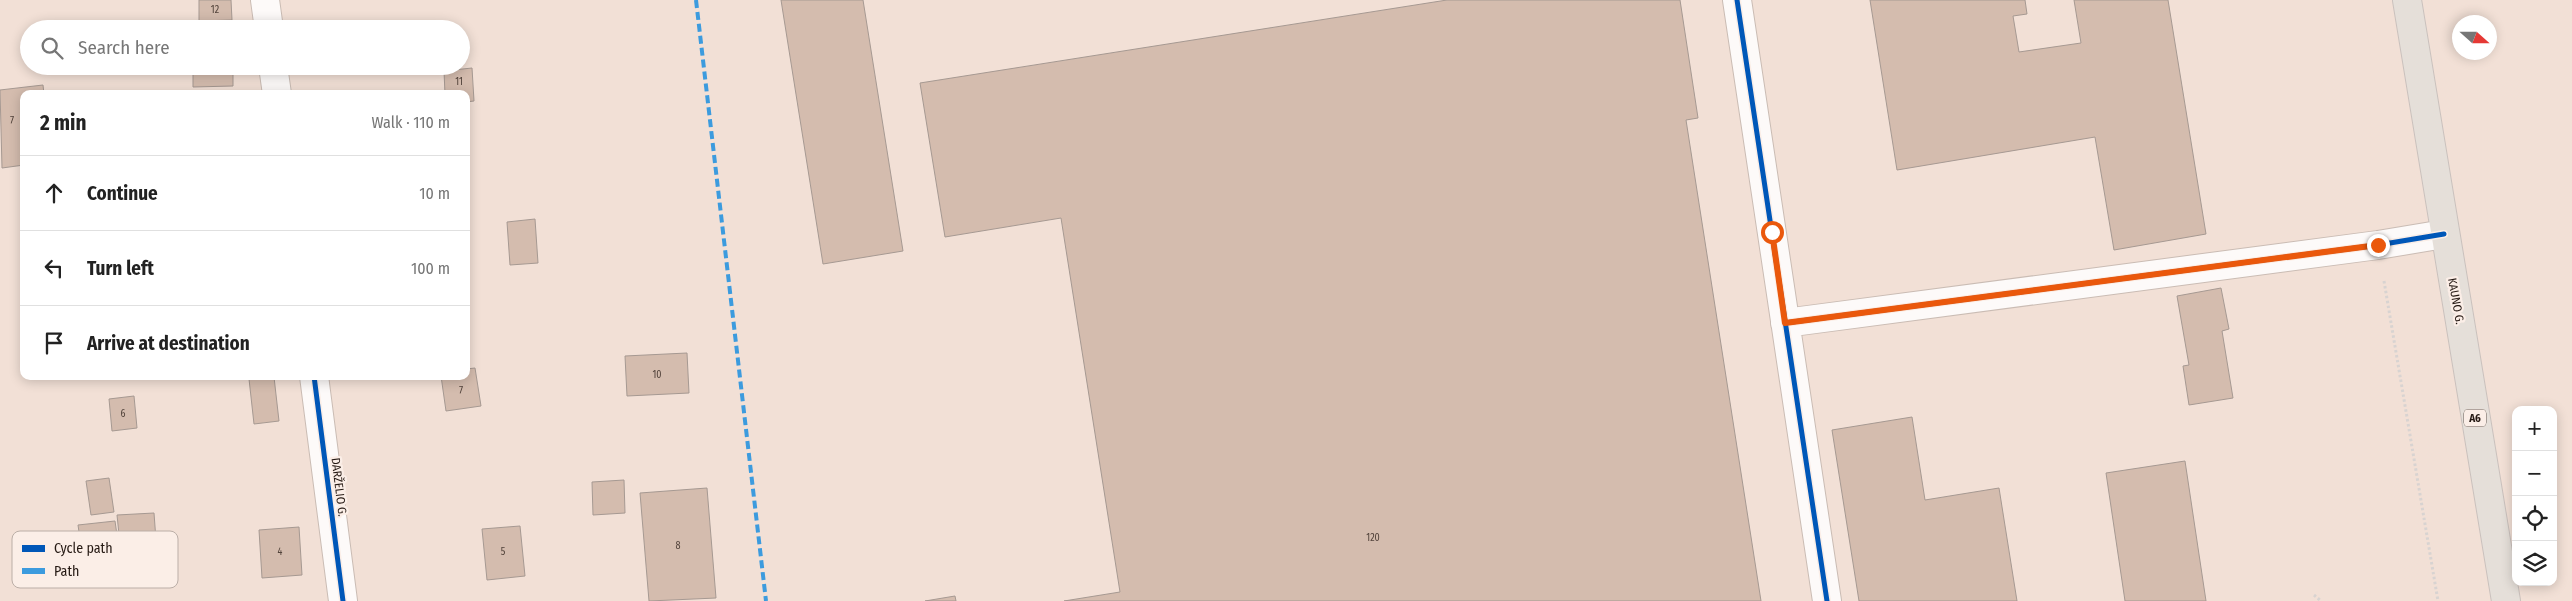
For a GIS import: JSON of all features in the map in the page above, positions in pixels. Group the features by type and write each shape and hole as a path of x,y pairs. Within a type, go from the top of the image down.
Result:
{"main road":[{"name":"KAUNO G.","path":"2406,0 2506,601"}],"street":[{"path":"265,0 268,20"},
{"path":"1737,0 1827,601"},
{"path":"275,75 277,90"},
{"path":"1785,323 2378,245 2444,234"},
{"name":"DARŽELIO G.","path":"315,380 343,601"}],"path":[{"path":"2378,245 2438,601"},
{"path":"2314,595 2321,601"}],"building":[{"path":"199,0 231,0 232,20 199,20"},
{"path":"781,0 863,0 903,251 823,264"},
{"path":"1447,0 1680,0 1698,118 1686,120 1761,601 1064,601 1120,592 1061,218 945,237 920,83"},
{"path":"1870,0 2025,0 2027,14 2013,16 2019,52 2081,43 2074,0 2168,0 2206,234 2114,250 2095,137 1897,170"},
{"path":"470,68 472,68 474,101 470,102 470,90 445,90 444,75 470,75"},
{"path":"193,75 233,75 233,86 193,87"},
{"path":"43,85 44,90 20,90 20,166 2,168 0,90"},
{"path":"535,219 538,263 510,265 507,222"},
{"path":"2221,288 2229,329 2222,331 2233,398 2189,405 2183,366 2189,365 2177,296"},
{"path":"687,353 689,393 627,396 625,356"},
{"path":"475,368 481,406 446,411 442,380 470,380 470,369"},
{"path":"249,380 274,380 279,421 254,424"},
{"path":"134,396 137,428 112,431 109,399"},
{"path":"1912,417 1925,500 1999,488 2017,601 1859,601 1832,430"},
{"path":"2185,461 2206,601 2125,601 2106,473"},
{"path":"109,478 114,512 91,515 86,481"},
{"path":"624,480 625,513 593,515 592,482"},
{"path":"707,488 716,598 649,601 640,493"},
{"path":"154,513 155,531 119,531 117,515"},
{"path":"115,521 116,531 79,531 78,525"},
{"path":"520,526 525,576 487,580 482,529"},
{"path":"299,527 302,575 262,578 259,530"},
{"path":"955,596 956,601 925,601"}],"marked path":[{"path":"696,0 766,601"}],"cycle path":[{"path":"1737,0 1827,601"},
{"path":"1785,323 2378,245 2444,234"},
{"path":"315,380 343,601"}],"route":[{"path":"1772,232 1785,323 2378,245"}]}
